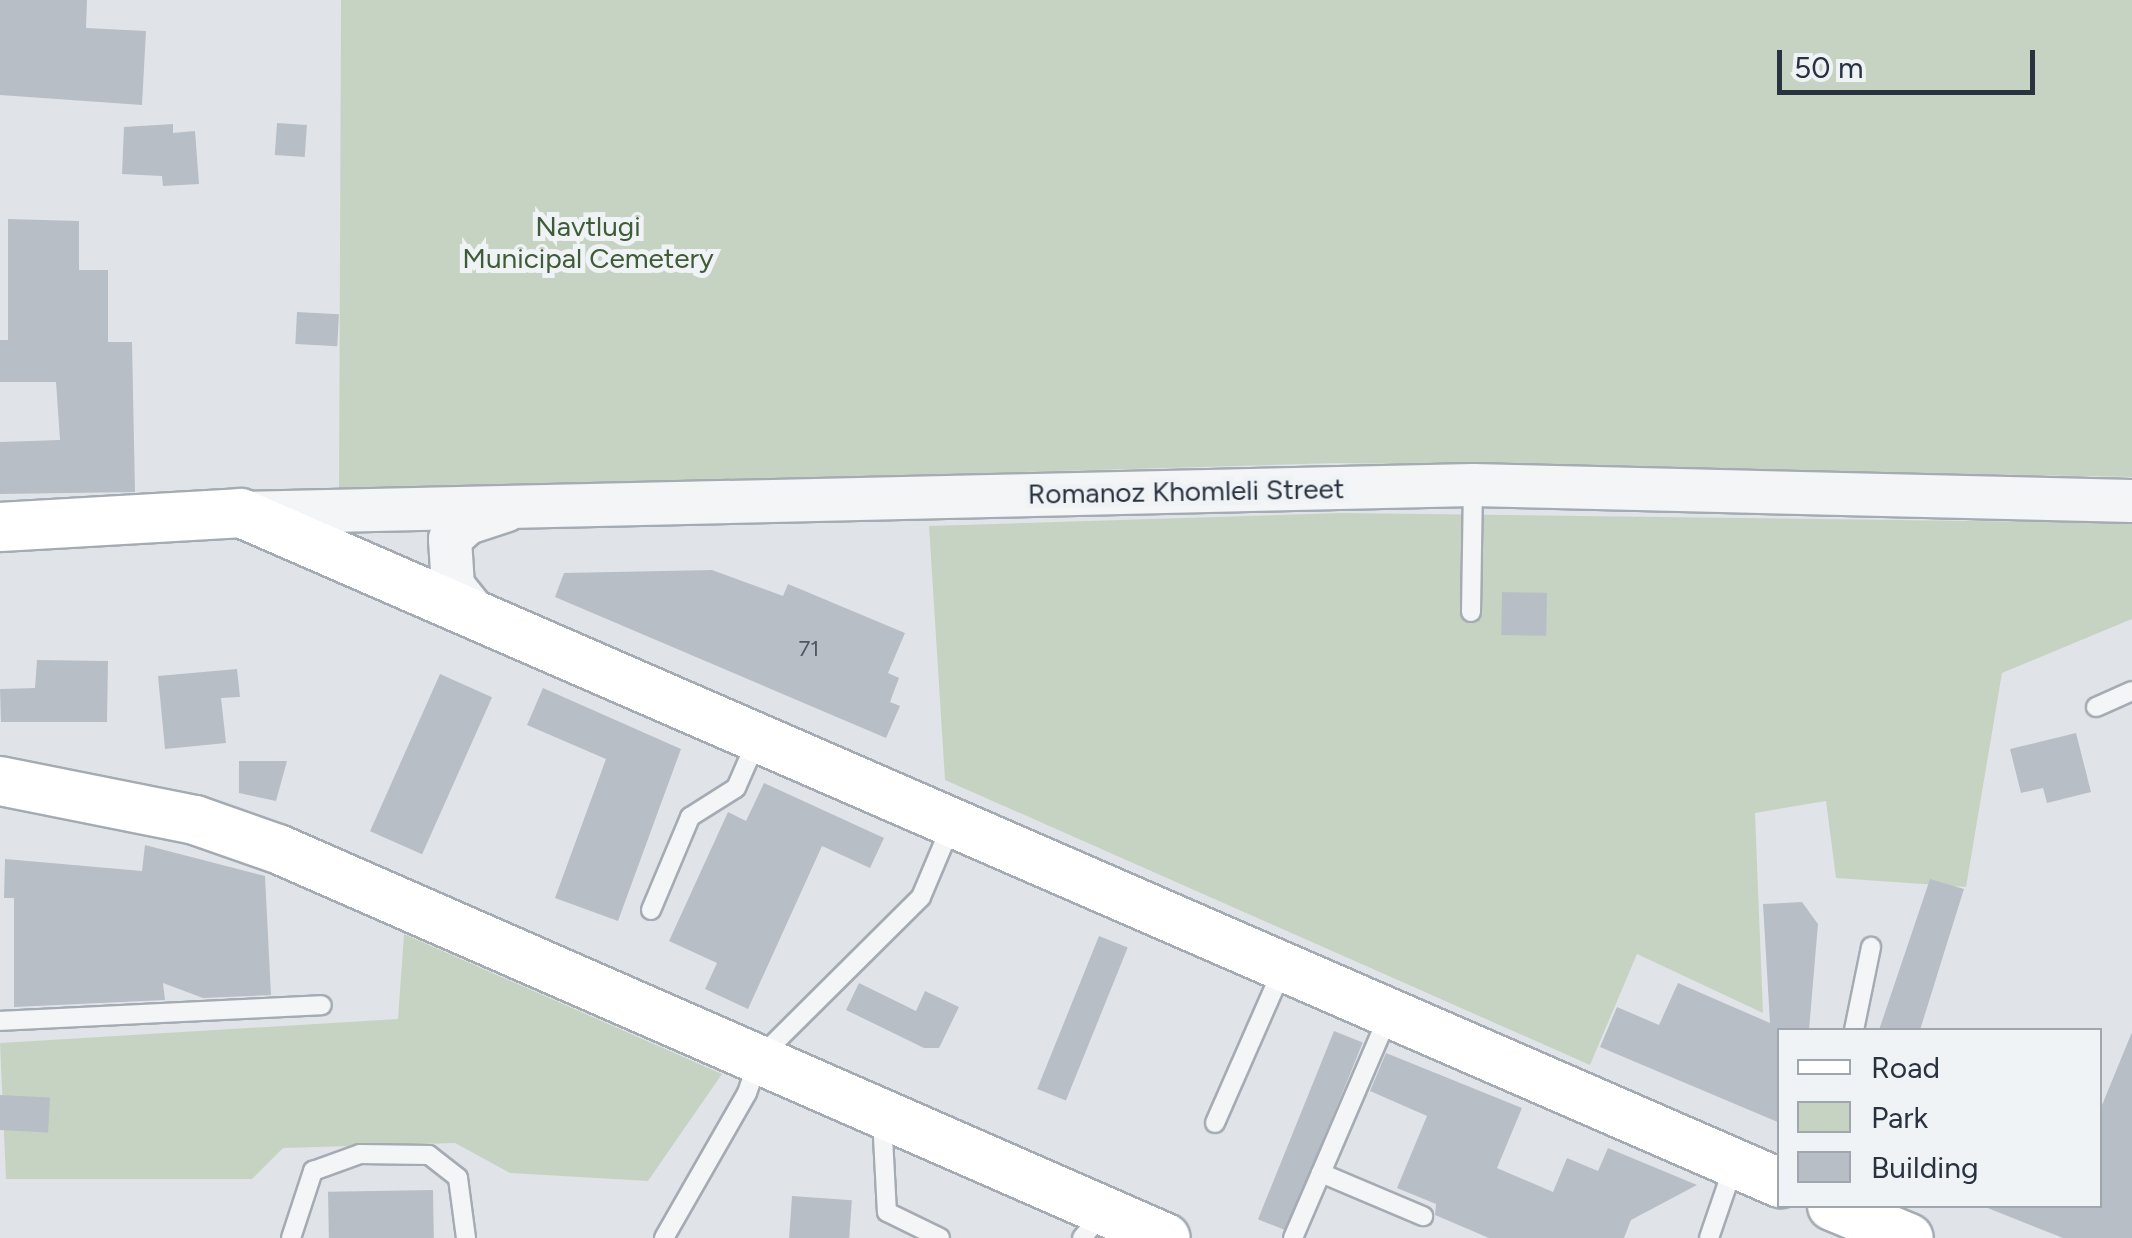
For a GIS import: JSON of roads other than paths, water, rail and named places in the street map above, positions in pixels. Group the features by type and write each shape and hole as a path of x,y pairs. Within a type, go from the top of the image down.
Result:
{"main road":[{"path":"0,527 241,512 1777,1182"},
{"path":"0,781 142,807 278,849 882,1112 1094,1224 1166,1238"},
{"path":"1837,1208 1901,1236"}],"street":[{"name":"Romanoz Khomleli Street","path":"241,512 1473,484 2132,500"},
{"path":"475,612 453,586 450,539 468,523 516,508"}],"lane":[{"path":"1471,612 1473,484"},
{"path":"2096,706 2132,691"},
{"path":"651,910 690,817 736,788 759,736"},
{"path":"664,1238 747,1094 758,1058 921,897 953,821"},
{"path":"1854,1028 1872,948"},
{"path":"1215,1123 1284,966"},
{"path":"0,1021 322,1005"},
{"path":"1293,1238 1390,1013"},
{"path":"882,1112 887,1212 940,1238"},
{"path":"291,1238 313,1171 360,1154 429,1155 458,1178 466,1238"},
{"path":"1709,1238 1734,1164"},
{"path":"1321,1172 1423,1216"}],"park label":[{"name":"Navtlugi Municipal Cemetery","path":"588,242"}]}
